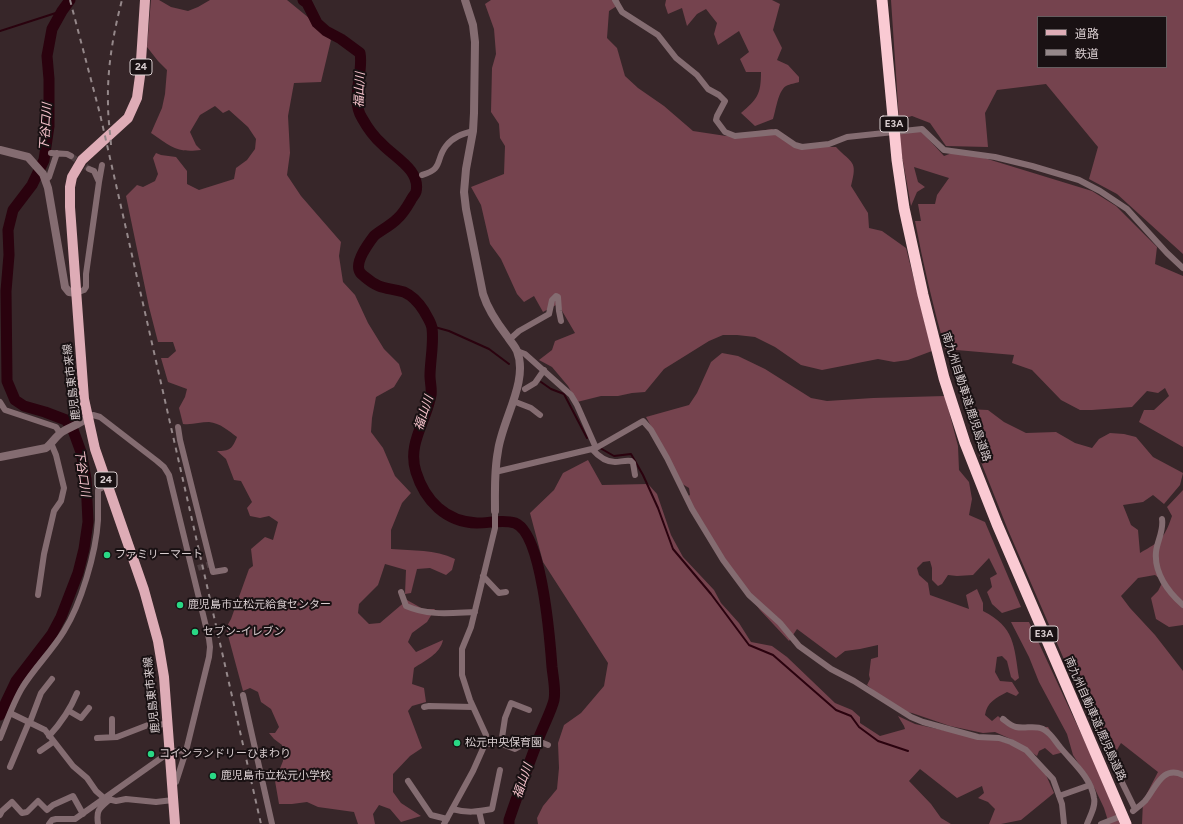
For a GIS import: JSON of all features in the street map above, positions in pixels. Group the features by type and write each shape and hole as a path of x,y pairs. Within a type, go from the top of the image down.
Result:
{"highway":[{"name":"南九州自動車道;鹿児島道路","path":"882,0 897,160 904,208 935,345 965,443 997,524 1123,820"}],"main road":[{"name":"鹿児島東市来線","path":"145,0 139,90 134,108 128,118 82,160 72,177 70,187 70,207 82,382 88,418 107,485 153,620 164,677 175,824"}],"street":[{"path":"408,781 431,815 446,822 473,771 485,744 486,735 473,707 462,675 462,649 471,627 495,528 496,472 502,429 519,384 520,369 517,351 486,306 466,209 464,181 473,131 475,42 474,25 465,0"},
{"path":"615,0 622,12 658,35 676,58 698,75 708,89 719,94 724,101 716,120 725,132 735,136 776,132 795,145 802,147 829,144 847,137 922,129 944,150 995,157 1079,180 1100,191 1127,209 1167,253 1183,268"},
{"path":"422,175 437,167 445,147 453,139 473,131"},
{"path":"0,150 31,157 45,177 65,288 69,292 76,293 84,290 86,287 86,269 102,165"},
{"path":"45,177 49,177 54,153 71,156"},
{"path":"89,169 94,171 100,182"},
{"path":"509,340 519,331 549,314 552,300 556,296 558,297 561,321"},
{"path":"517,351 525,354 571,395 577,405 598,456 613,462 631,461 633,463 635,475"},
{"path":"525,389 535,383 544,370"},
{"path":"513,401 531,408 540,415"},
{"path":"0,402 5,410 56,427 63,431"},
{"path":"0,457 46,448 63,431 79,425 93,415 100,417 164,467 169,475 195,569 210,647 209,657 186,751 176,782 172,784"},
{"path":"496,472 594,449 643,421 651,430 667,458 692,509 723,560 749,595 780,623 799,646 831,669 911,717 923,722 978,737 999,738 1011,742 1026,750 1053,779 1062,804 1064,824"},
{"path":"178,427 213,572 225,570"},
{"path":"38,595 42,565 54,511 61,501 64,488 56,455 51,443"},
{"path":"0,738 22,687 66,630 81,596 96,538 98,521 98,490 107,485"},
{"path":"1162,519 1163,526 1156,552 1157,566 1165,587 1171,595 1183,605"},
{"path":"483,576 499,593 506,592"},
{"path":"401,592 406,606 418,611 436,614 475,612"},
{"path":"10,767 41,693 52,680"},
{"path":"40,750 51,739 69,712 77,693"},
{"path":"243,695 272,824"},
{"path":"502,744 504,718 511,703 529,710"},
{"path":"424,707 473,707"},
{"path":"69,712 82,718 89,708"},
{"path":"10,713 45,730 73,766 87,778 96,791 106,799 116,801 126,799 156,802 173,800"},
{"path":"112,719 112,737"},
{"path":"1003,719 1010,725 1017,727 1038,727 1050,734 1058,746 1080,770 1090,785 1095,799 1094,807 1087,824"},
{"path":"97,738 117,737 148,725 168,724"},
{"path":"485,744 493,742 516,748 533,739 548,745"},
{"path":"49,824 52,820 75,819 106,799 170,752 182,750 186,751"},
{"path":"1113,764 1134,810 1145,801 1162,776 1170,772 1183,775"},
{"path":"452,809 463,812 492,809 500,770"},
{"path":"1059,796 1090,785"},
{"path":"0,815 2,811 12,802 22,813 27,812 38,801 47,810 53,805 73,796 83,814"},
{"path":"98,824 97,817 99,810 106,799"},
{"path":"479,811 482,824"},
{"path":"1101,824 1123,820"}],"shaded area":[{"path":"151,0 159,0 171,7 188,11 210,0 287,0 309,18 331,40 321,82 294,83 288,116 290,153 287,175 301,196 341,242 339,256 343,282 355,295 368,323 384,349 399,364 402,374 394,387 376,397 371,432 383,448 395,476 411,493 402,503 391,530 391,549 432,552 455,559 452,570 446,575 430,568 417,569 411,593 405,594 406,570 385,564 378,585 359,604 358,613 369,624 380,623 407,600 423,609 435,609 427,622 412,633 408,642 416,652 443,640 436,653 414,668 412,684 424,688 426,702 412,706 408,711 422,748 410,756 393,774 393,792 401,803 421,816 401,822 390,809 379,805 373,814 375,824 358,824 354,812 318,807 307,802 279,804 275,781 283,761 282,745 269,733 275,733 279,727 271,709 261,702 258,692 250,688 243,691 226,628 231,619 249,569 253,566 251,549 265,537 273,540 278,522 269,516 260,518 250,516 247,508 252,502 241,481 234,480 226,459 217,451 228,450 234,444 237,437 217,424 209,422 183,424 179,408 185,397 187,389 168,382 161,358 168,358 176,351 173,342 158,342 149,307 126,196 137,185 143,187 155,181 158,174 153,158 156,153 176,157 187,171 187,184 199,190 234,179 236,168 247,160 255,149 256,139 248,127 229,110 223,113 215,106 200,115 190,132 196,145 201,150 192,151 174,148 151,133 162,108 167,70 147,47"},
{"path":"491,0 619,0 620,4 609,11 607,38 617,48 625,76 638,88 664,106 693,131 726,136 772,129 789,142 813,147 836,147 850,160 854,167 851,186 868,213 869,228 882,231 906,248 932,351 908,360 894,362 878,359 822,370 801,365 775,347 755,337 723,335 709,341 664,369 645,392 618,396 601,396 577,402 568,386 552,367 539,360 552,350 555,341 575,333 558,304 543,312 534,296 524,302 517,294 501,259 490,244 481,205 471,187 504,174 505,146 500,138 499,124 491,112 492,68 496,54 494,29 485,4"},
{"path":"666,0 772,0 780,4 773,30 782,48 777,60 788,65 799,77 799,82 783,88 779,96 773,119 755,126 741,113 757,96 760,86 761,72 746,72 740,59 749,52 739,31 718,45 714,34 717,23 706,9 697,14 687,26 682,8 668,14 665,5"},
{"path":"891,0 1183,0 1183,254 1117,194 1089,179 1098,147 1046,84 997,90 985,113 988,147 946,146 930,123 912,116 899,120"},
{"path":"921,131 944,156 952,153 968,153 1092,191 1116,206 1157,247 1155,264 1183,276 1183,447 1139,422 1144,410 1154,410 1169,396 1165,388 1158,393 1147,391 1132,407 1080,410 1061,400 1032,370 1012,363 1014,355 945,349 928,285 915,221 921,221 918,204 935,204 937,195 949,178 914,167 918,182 925,187 917,192 911,206 898,134"},
{"path":"722,353 738,356 765,369 811,398 827,401 945,396 958,446 959,470 969,482 972,499 969,515 985,522 1021,607 1002,613 992,604 987,592 992,587 990,578 997,574 989,558 973,575 948,575 942,584 938,586 932,580 932,568 930,561 923,562 917,568 919,575 928,583 930,595 969,609 966,595 977,589 983,603 983,611 994,617 1007,631 1011,638 1016,656 1019,678 1015,681 1011,677 1007,661 1002,656 997,657 995,672 1000,681 1012,682 1019,693 1016,696 1007,692 996,698 988,707 985,715 992,721 998,716 1009,726 1048,727 1064,752 1053,755 1045,748 1039,751 1037,756 1013,740 995,732 983,733 950,726 912,713 896,710 867,685 870,679 871,659 878,657 878,645 845,651 836,658 797,629 789,641 760,610 720,559 684,498 690,495 689,488 679,482 646,417 689,405 697,393 711,362"},
{"path":"967,409 988,410 1004,422 1026,433 1056,432 1075,443 1092,448 1099,439 1110,433 1136,437 1153,457 1183,473 1180,485 1164,504 1153,495 1143,502 1123,505 1131,525 1138,530 1140,553 1161,539 1164,535 1172,516 1167,507 1183,490 1183,625 1169,627 1156,619 1151,598 1158,591 1163,581 1155,575 1138,578 1121,596 1155,635 1183,671 1183,824 1142,824 1143,801 1158,772 1121,743 1111,760 1066,664 1008,530 981,462"},
{"path":"588,460 602,485 648,484 657,494 671,535 683,557 714,590 721,603 739,623 751,642 772,646 787,657 835,703 852,710 860,717 860,723 880,736 905,729 898,716 915,724 965,735 988,737 1019,747 1042,766 1054,793 1021,820 1001,824 989,824 995,809 988,802 978,798 984,793 982,786 957,798 920,769 909,781 931,804 941,818 951,824 538,824 537,818 543,806 557,789 559,768 558,743 564,725 581,713 604,686 608,663 543,562 530,513 554,490 563,473"},
{"path":"1011,622 1029,622 1092,757 1120,824 1109,824 1104,808 1095,789 1073,755 1067,734 1039,682 1029,657"}],"waterway":[{"name":"下谷口川","path":"0,715 16,681 52,634 61,617 78,573 84,549 88,522 86,479 81,452 73,430 66,420 24,406 15,400 7,381 6,291 9,255 8,230 13,210 32,185 44,160 49,126 49,79 47,56 52,29 70,0"},
{"name":"福山川","path":"303,0 307,3 317,23 326,31 341,39 360,53 361,61 357,94 359,111 366,125 376,138 411,171 416,184 416,193 405,210 394,221 374,236 363,252 359,262 359,270 375,284 384,288 404,292 413,298 422,308 431,326 433,340 430,376 431,395 429,405 415,442 414,452 414,462 420,482 431,501 446,514 456,519 477,523 501,521 515,523 524,531 532,546 538,566 547,612 555,696 552,708 520,788 509,824"},
{"path":"0,31 62,11"},
{"path":"431,326 449,331 489,349 509,364"},
{"path":"541,382 551,389 564,394 587,438"},
{"path":"600,448 614,456 631,454 643,475 658,508 673,549 711,594 749,645 773,655 836,710 851,716 859,727 878,741 908,751"}],"tunnel":[{"path":"71,156 89,169"},
{"path":"198,568 211,564"}],"railway":[{"path":"70,0 100,114 261,824"},
{"path":"111,145 108,109 108,78 113,39 122,0"}],"place":[{"name":"ファミリーマート","path":"107,555"},
{"name":"鹿児島市立松元給食センター","path":"180,605"},
{"name":"セブン-イレブン","path":"195,632"},
{"name":"松元中央保育園","path":"457,743"},
{"name":"コインランドリーひまわり","path":"151,754"},
{"name":"鹿児島市立松元小学校","path":"213,776"}]}
